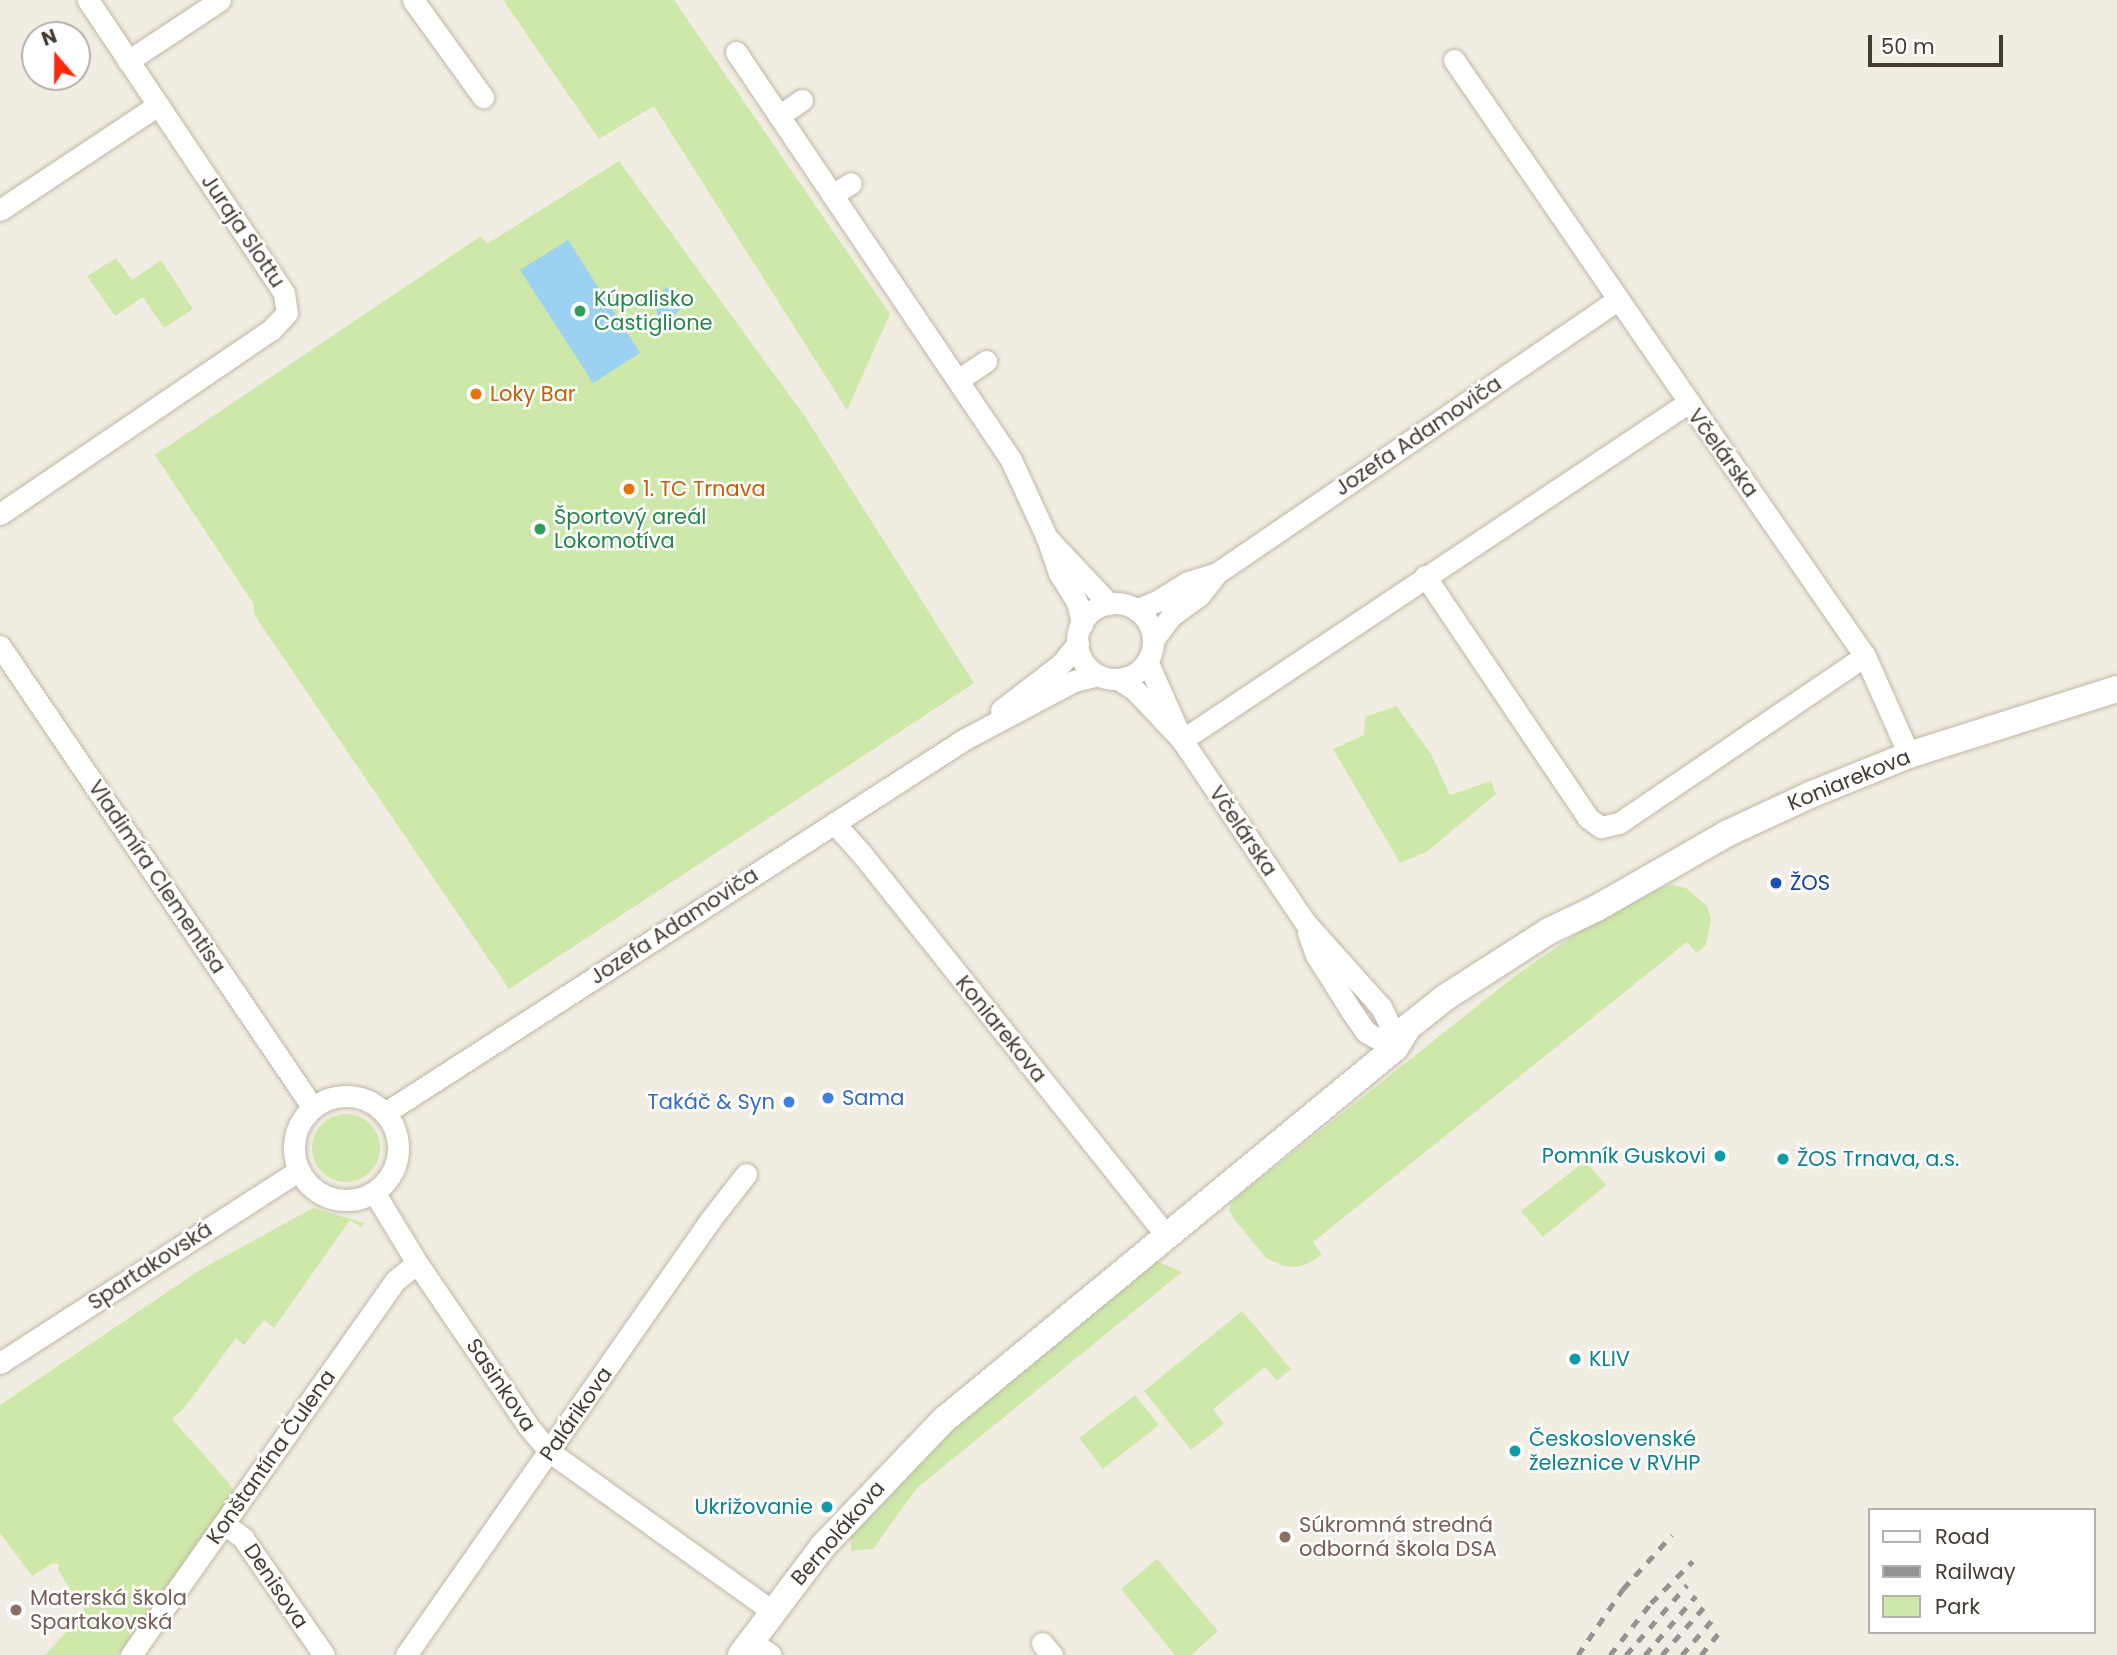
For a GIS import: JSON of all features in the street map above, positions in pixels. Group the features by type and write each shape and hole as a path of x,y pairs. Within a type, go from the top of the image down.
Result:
{"street":[{"name":"Juraja Slottu","path":"0,514 271,331 287,313 284,293 88,0"},
{"path":"128,61 220,0"},
{"path":"413,0 483,97"},
{"path":"736,52 1011,460 1047,538 1110,604"},
{"path":"1454,60 1689,402"},
{"path":"779,116 802,100"},
{"path":"0,210 158,105"},
{"path":"832,195 850,183"},
{"name":"Jozefa Adamoviča","path":"1136,610 1188,582 1217,573 1618,299"},
{"path":"958,380 986,361"},
{"name":"Včelárska","path":"1182,740 1689,402 1865,656 1909,755"},
{"name":"Včelárska","path":"1047,538 1059,573 1077,602 1084,661 1135,690 1182,740 1304,921 1381,1007 1392,1030 1395,1048"},
{"name":"Jozefa Adamoviča","path":"1153,640 1171,616 1199,596 1217,573"},
{"path":"1425,576 1588,818 1601,827 1619,823 1865,656"},
{"path":"1080,633 1096,609 1110,604 1123,604 1136,610 1146,620 1153,640 1147,661 1132,675 1108,677"},
{"name":"Jozefa Adamoviča","path":"965,739 1061,664 1080,633"},
{"name":"Vladimíra Clementisa","path":"0,646 313,1108"},
{"name":"Včelárska","path":"1147,661 1182,740"},
{"name":"Jozefa Adamoviča","path":"385,1113 965,739 1074,681 1108,677"},
{"name":"Koniarekova","path":"1395,1048 1408,1027 1549,931 1597,908 1726,834 1849,778 1909,755 2117,690"},
{"name":"Koniarekova","path":"834,823 861,853 1167,1236"},
{"name":"Koniarekova","path":"944,1419 1363,1073 1395,1048 1419,1040 1597,908"},
{"name":"Včelárska","path":"1304,921 1316,955 1366,1032 1395,1048"},
{"path":"1381,1007 1396,1012 1428,1012"},
{"path":"1363,1073 1369,1046 1366,1032"},
{"path":"354,1096 366,1100 385,1113 397,1139 397,1160 388,1180 362,1198 336,1199 322,1195 310,1185 299,1170 294,1154 296,1131 302,1119 313,1108 338,1097 354,1096"},
{"name":"Spartakovská","path":"0,1363 299,1170"},
{"name":"Palárikova","path":"406,1655 690,1248 746,1174"},
{"name":"Sasinkova","path":"374,1192 417,1263 528,1426 550,1452 772,1611"},
{"name":"Konštantína Čulena","path":"131,1655 396,1280 417,1263"},
{"name":"Bernolákova","path":"754,1650 772,1611 858,1508 944,1419"},
{"name":"Denisova","path":"224,1524 243,1538 324,1655"}],"green space":[{"path":"503,0 674,0 890,314 847,410 654,106 599,139"},
{"name":"Športový areál Lokomotíva","path":"619,161 806,418 974,683 509,989 255,616 253,603 155,455 481,236 487,244"},
{"path":"116,258 132,280 161,260 193,309 164,328 143,297 115,316 87,276"},
{"path":"1396,706 1431,754 1450,795 1491,781 1496,794 1428,851 1400,863 1333,749 1364,735 1365,717"},
{"path":"1672,885 1686,888 1707,906 1711,919 1706,945 1697,953 1687,942 1313,1242 1322,1255 1296,1267 1284,1266 1266,1258 1234,1219 1229,1209 1232,1201 1515,976 1585,928 1645,893"},
{"path":"346,1114 359,1117 370,1124 377,1135 380,1148 377,1161 370,1172 359,1179 346,1182 333,1179 322,1172 315,1161 312,1148 315,1135 322,1124 333,1117"},
{"path":"1585,1161 1606,1185 1543,1237 1521,1211"},
{"path":"313,1208 364,1223 362,1228 350,1220 274,1328 264,1320 244,1345 236,1338 185,1407 172,1419 228,1482 235,1495 119,1655 45,1655 85,1612 58,1570 59,1564 53,1563 32,1576 0,1533 0,1405 200,1270"},
{"path":"1157,1261 1182,1272 917,1488 873,1549 851,1551 851,1536 951,1431"},
{"path":"1242,1311 1291,1369 1277,1381 1265,1367 1213,1409 1224,1424 1191,1450 1144,1391"},
{"path":"1135,1395 1159,1425 1103,1469 1079,1438"},
{"path":"1157,1559 1218,1631 1191,1655 1175,1655 1121,1589"}],"water":[{"name":"Kúpalisko Castiglione","path":"568,240 640,353 593,383 520,270"},
{"path":"670,287 680,293 682,307 672,318 664,319 657,315 656,299 664,289"}],"railway":[{"path":"1578,1655 1623,1589 1672,1535"},
{"path":"1610,1655 1651,1603 1693,1561"},
{"path":"1626,1655 1687,1585"},
{"path":"1645,1655 1696,1596"},
{"path":"1662,1655 1704,1607"},
{"path":"1682,1655 1713,1619"},
{"path":"1701,1655 1721,1630"}],"place":[{"name":"Kúpalisko Castiglione","path":"580,311"},
{"name":"Loky Bar","path":"476,394"},
{"name":"1. TC Trnava","path":"629,489"},
{"name":"Športový areál Lokomotíva","path":"540,529"},
{"name":"ŽOS","path":"1776,883"},
{"name":"Sama","path":"828,1098"},
{"name":"Takáč & Syn","path":"789,1102"},
{"name":"Pomník Guskovi","path":"1720,1156"},
{"name":"ŽOS Trnava, a.s.","path":"1783,1159"},
{"name":"KLIV","path":"1575,1359"},
{"name":"Československé železnice v RVHP","path":"1515,1451"},
{"name":"Ukrižovanie","path":"827,1507"},
{"name":"Súkromná stredná odborná škola DSA","path":"1285,1537"},
{"name":"Materská škola Spartakovská","path":"16,1610"}]}
